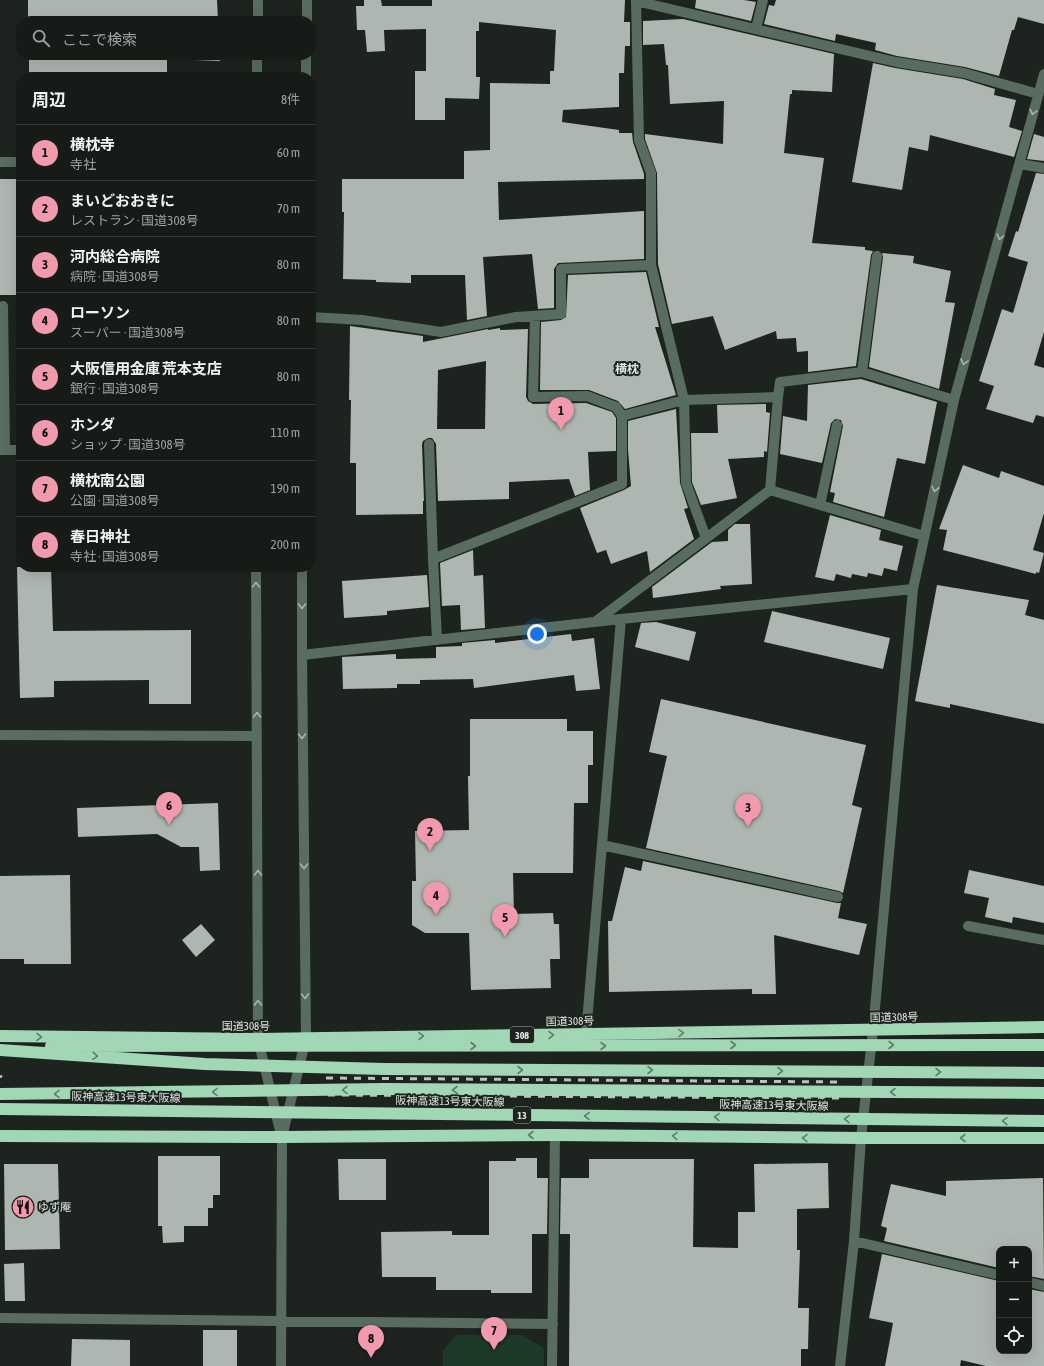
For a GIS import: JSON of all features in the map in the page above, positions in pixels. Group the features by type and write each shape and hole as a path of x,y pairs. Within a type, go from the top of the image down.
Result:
{"highway":[{"name":"国道308号","path":"0,1036 258,1039 1044,1027"},
{"path":"0,1046 1044,1045"},
{"path":"0,1050 206,1064 383,1069 1044,1073"},
{"path":"0,1094 384,1089 1044,1093"},
{"name":"阪神高速13号東大阪線","path":"0,1109 1044,1121"},
{"path":"0,1136 282,1137 555,1135 1044,1138"}],"street":[{"path":"258,0 258,16"},
{"path":"307,0 307,16"},
{"path":"706,538 686,483 684,400 651,265 651,173 639,140 636,0 896,62 964,73 1038,94"},
{"path":"756,29 763,0"},
{"path":"257,60 257,72"},
{"path":"306,60 306,72"},
{"path":"840,1366 854,1241 861,1138 873,1030 913,589 954,400 1044,74"},
{"path":"0,162 16,162"},
{"path":"1020,164 1044,168"},
{"path":"862,372 877,256"},
{"path":"316,317 362,320 441,332 516,318 561,314 561,269 651,265"},
{"path":"3,306 2,450 16,450"},
{"path":"433,559 622,484 622,416 616,406 587,396 534,398 535,316"},
{"path":"595,622 770,490 780,382 862,372 954,400"},
{"path":"622,416 684,400 778,397"},
{"path":"820,505 837,425"},
{"path":"429,444 437,640"},
{"path":"770,490 924,536"},
{"path":"256,572 258,1039 282,1137"},
{"path":"281,1366 282,1137 306,1038 302,572"},
{"path":"302,655 621,619 913,589"},
{"path":"586,1034 621,619"},
{"path":"0,735 257,736"},
{"path":"602,845 838,897"},
{"path":"968,926 1044,940"},
{"path":"552,1366 555,1135"},
{"path":"854,1241 996,1274"},
{"path":"1032,1283 1044,1286"},
{"path":"0,1318 552,1324"}],"green space":[{"path":"456,1335 521,1335 544,1348 544,1366 443,1366 443,1351"}],"building":[{"path":"28,0 217,0 218,16 28,16"},
{"path":"364,0 381,0 382,6 432,6 432,0 625,0 624,22 630,22 630,46 625,46 624,73 619,73 619,107 563,110 562,122 619,130 619,133 632,133 633,142 644,174 644,179 498,182 499,220 644,211 644,259 558,263 554,269 554,308 538,309 532,254 483,257 487,316 467,320 465,275 411,275 411,283 343,279 344,212 342,212 342,179 464,179 464,151 490,150 490,83 550,84 550,71 554,71 556,30 479,22 479,31 476,31 476,77 480,77 479,99 445,98 445,120 415,120 415,71 426,71 426,29 384,30 385,51 367,52 365,30 357,30 356,6 364,6"},
{"path":"696,0 744,0 756,2 751,21 695,8"},
{"path":"776,0 1044,0 1044,24 1018,17 1014,30 1012,30 999,76 965,67 897,56 875,50 876,43 836,34 835,41 764,24 769,5 774,6"},
{"path":"683,19 834,54 832,92 792,90 792,94 790,94 784,153 824,158 812,243 865,247 865,250 873,251 871,255 856,366 808,372 808,351 797,352 796,338 777,339 776,331 725,350 713,316 672,324 658,264 657,173 645,139 645,134 723,144 724,101 670,104 668,65 666,65 664,44 643,45 643,21"},
{"path":"29,60 167,60 167,72 29,72"},
{"path":"194,60 220,60 220,61"},
{"path":"873,63 963,79 995,89 994,95 1016,100 1009,127 1022,131 1014,157 930,135 928,151 909,147 902,190 852,182"},
{"path":"1034,134 1044,137 1044,161 1027,159"},
{"path":"1036,173 1044,174 1044,332 1034,365 1044,368 1044,417 1036,415 1033,423 986,409 994,386 979,381 1002,309 1013,313 1028,262 1008,256 1016,231 1018,232"},
{"path":"0,179 16,179 16,295 0,295"},
{"path":"882,253 914,256 913,263 951,271 945,302 955,303 939,389 869,367 883,257"},
{"path":"646,272 659,327 655,327 676,395 625,409 618,401 589,390 540,390 541,322 561,320 566,317 568,275"},
{"path":"350,326 423,336 423,342 488,329 528,329 526,397 528,401 533,404 586,403 612,412 616,418 616,451 588,452 590,490 575,496 569,479 509,482 509,499 438,501 436,444 432,438 428,438 423,441 422,444 423,514 356,515 356,463 350,463 351,400 349,400","holes":["486,361 485,429 437,429 438,370"]},
{"path":"861,379 937,402 925,464 897,458 884,517 833,502 835,493 830,492 843,426 841,420 835,419 831,423 822,463 780,454 783,416 807,421 808,385"},
{"path":"766,404 766,412 770,413 767,452 764,451 764,457 728,459 737,498 701,505 692,482 691,433 718,433 717,405"},
{"path":"676,409 680,483 688,508 684,509 694,539 650,572 647,551 611,564 606,550 597,553 580,508 631,486 628,450 628,421"},
{"path":"963,465 999,478 1001,471 1044,486 1044,513 1033,550 1044,553 1039,573 1036,572 1036,574 943,550 947,530 939,529"},
{"path":"830,515 881,530 879,540 903,546 897,571 884,568 882,576 868,573 867,577 852,574 851,578 836,574 834,581 815,577"},
{"path":"735,524 750,524 752,584 720,586 721,589 653,598 652,587 712,542 728,541 728,530"},
{"path":"473,550 474,576 483,575 485,628 461,630 460,605 442,606 440,563"},
{"path":"17,572 51,572 53,631 191,630 191,704 149,704 149,680 54,681 54,697 20,698"},
{"path":"427,575 429,607 387,611 387,615 344,618 342,581"},
{"path":"937,585 1029,600 1025,615 1044,620 1044,724 950,704 950,708 915,701"},
{"path":"772,611 890,638 883,669 764,642"},
{"path":"656,622 696,632 689,661 635,647 641,623"},
{"path":"571,634 572,641 594,638 600,689 576,691 574,675 474,688 473,679 420,680 420,684 397,684 397,688 343,689 342,657 396,654 396,659 436,658 436,647 462,646 462,643 495,640 495,643"},
{"path":"661,699 866,745 852,805 862,808 843,893 646,848 667,756 649,752"},
{"path":"470,719 567,719 567,731 593,731 593,765 588,765 588,803 574,803 573,873 513,873 514,914 553,913 554,924 559,924 560,959 550,959 551,988 471,990 469,933 425,933 412,925 412,881 416,881 415,831 469,830 468,776 470,776"},
{"path":"218,803 220,870 200,871 199,847 181,847 157,834 78,837 77,808"},
{"path":"643,861 841,903 838,918 867,924 859,955 774,935 776,994 752,994 752,989 609,992 608,921 612,921 625,867 641,871"},
{"path":"969,870 1044,886 1044,923 1013,917 1012,923 985,917 989,898 964,893"},
{"path":"70,875 71,964 24,964 24,959 0,959 0,876"},
{"path":"201,924 215,940 196,957 182,940"},
{"path":"158,1156 220,1156 220,1195 213,1195 213,1208 208,1208 208,1226 184,1226 184,1242 163,1243 162,1226 158,1226"},
{"path":"516,1158 537,1158 537,1178 548,1178 547,1234 532,1234 532,1293 491,1293 491,1290 436,1290 436,1277 382,1277 381,1232 452,1231 452,1235 489,1235 489,1161 516,1161"},
{"path":"338,1159 386,1159 386,1200 339,1200"},
{"path":"589,1159 694,1159 693,1247 738,1248 738,1212 755,1212 754,1164 828,1163 829,1208 797,1209 797,1250 800,1250 798,1308 809,1308 808,1349 801,1349 801,1366 569,1366 570,1234 560,1234 561,1178 589,1178"},
{"path":"4,1164 58,1164 60,1249 5,1250"},
{"path":"1043,1178 1044,1279 1032,1277 1032,1246 996,1246 996,1267 884,1241 887,1228 881,1226 891,1184 946,1196 946,1181"},
{"path":"882,1254 996,1280 996,1354 1032,1354 1032,1290 1044,1292 1044,1366 986,1366 961,1360 960,1366 885,1366 893,1323 869,1318"},
{"path":"24,1263 25,1301 5,1301 4,1264"},
{"path":"203,1330 237,1330 237,1366 203,1366"},
{"path":"72,1339 130,1340 130,1366 71,1366"}],"railway":[{"path":"326,1078 840,1082"},
{"path":"0,1093 7,1093"},
{"path":"328,1095 839,1098"}],"place":[{"name":"横枕寺","path":"561,430"},
{"name":"ホンダ","path":"169,825"},
{"name":"河内総合病院","path":"748,827"},
{"name":"まいどおおきに","path":"430,851"},
{"name":"ローソン","path":"436,915"},
{"name":"大阪信用金庫 荒本支店","path":"505,937"},
{"name":"ゆず庵","path":"23,1207"},
{"name":"横枕南公園","path":"494,1350"},
{"name":"春日神社","path":"371,1358"}],"district":[{"name":"横枕","path":"627,369"}]}
